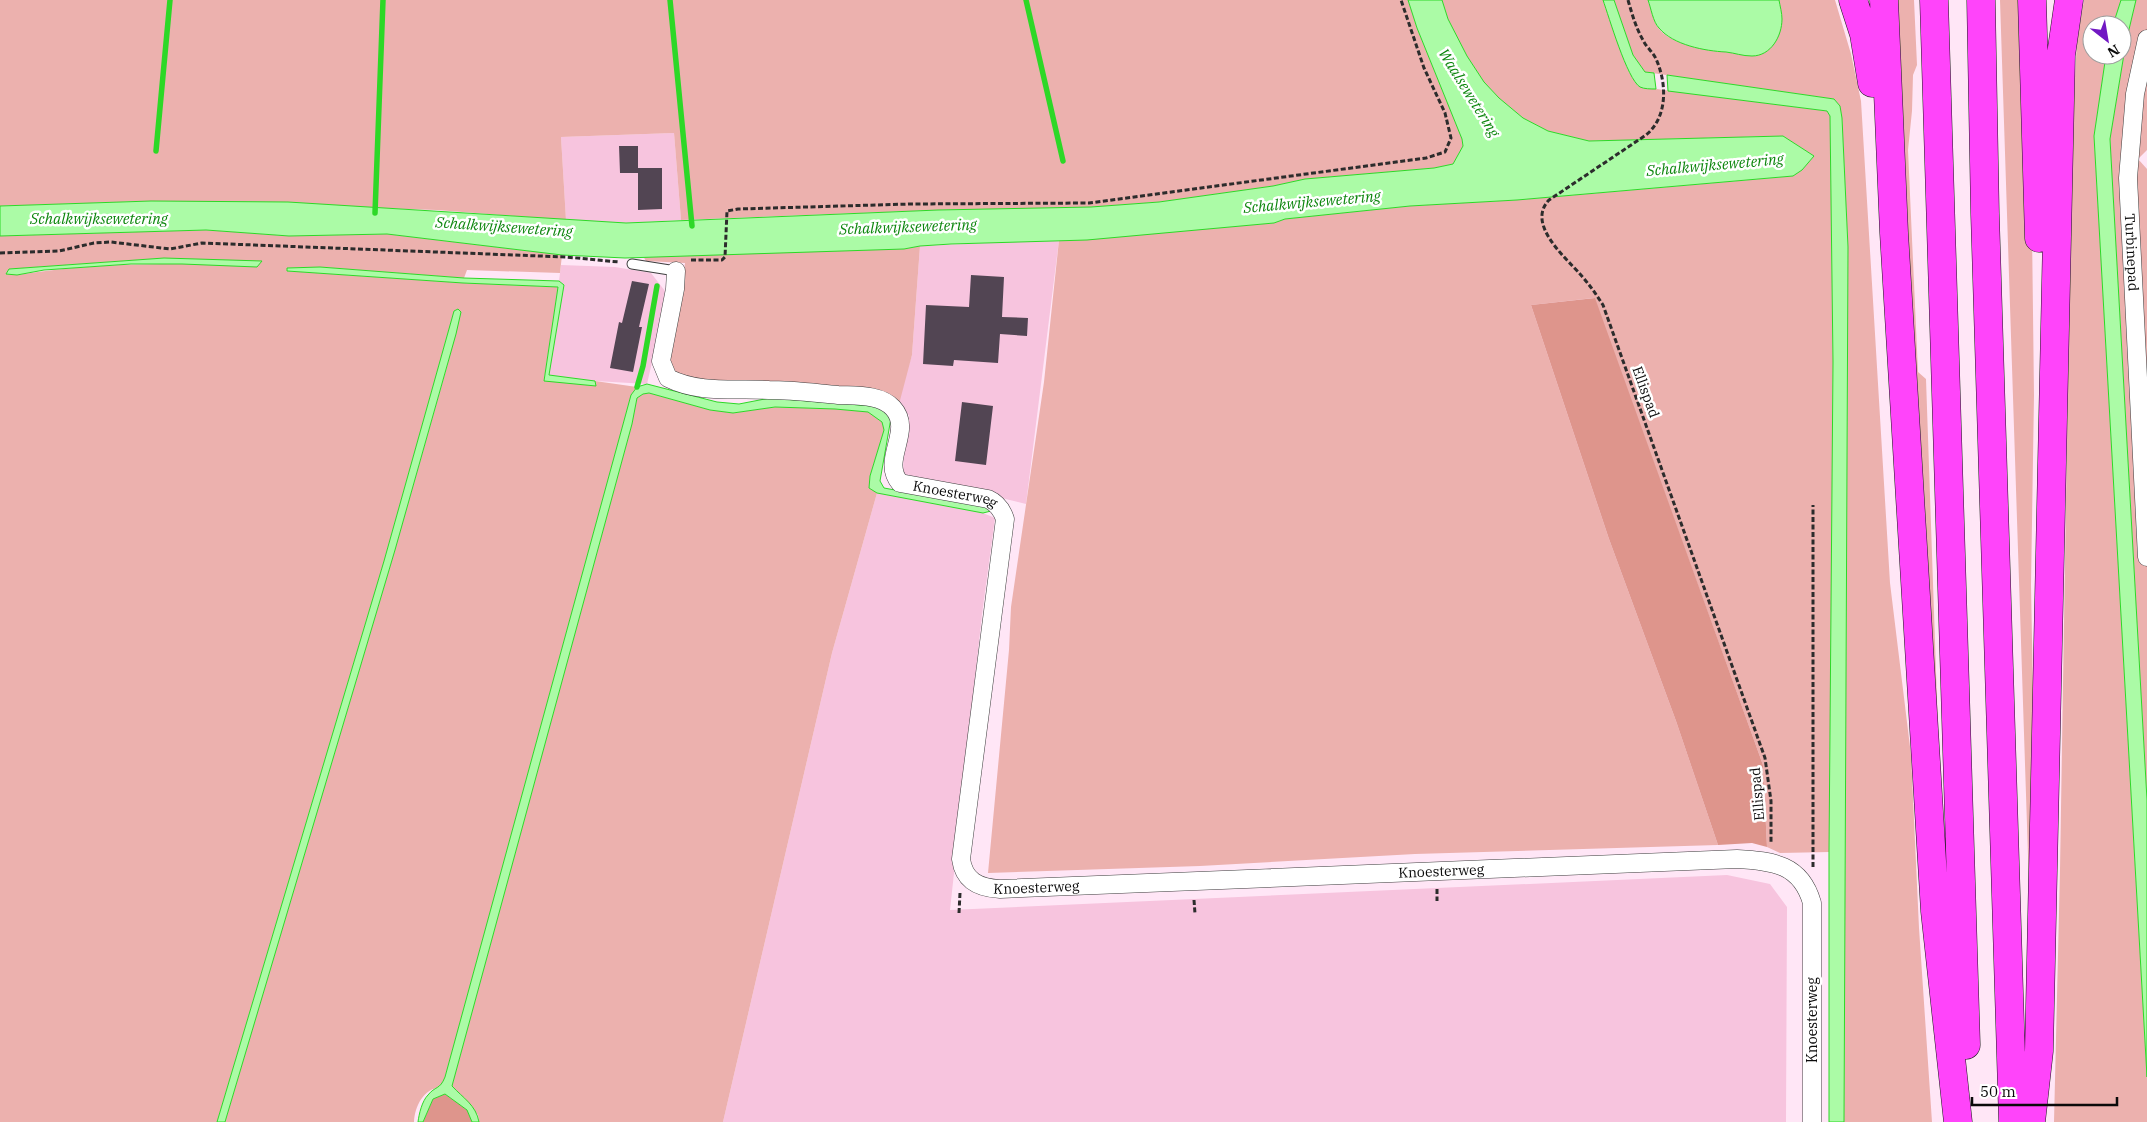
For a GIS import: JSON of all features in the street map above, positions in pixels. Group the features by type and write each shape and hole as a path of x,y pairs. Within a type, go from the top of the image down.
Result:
{"highway":[{"path":"1853,0 1866,46 1894,233"},
{"path":"1884,0 1894,233 1935,911 1958,1122"},
{"path":"1934,0 1968,1122"},
{"path":"1981,0 1985,214 2013,1122"},
{"path":"2032,0 2039,259 2052,412"},
{"path":"2031,1122 2039,1051 2060,55 2069,0"}],"street":[{"name":"Turbinepad","path":"2147,38 2135,94 2128,178 2147,557"},
{"name":"Knoesterweg","path":"676,271 675,289 661,361 668,378 682,384 705,389 729,391 778,390 864,396 885,401 900,418 900,434 892,469 900,483 988,499 997,504 1003,513 1005,519 961,859 966,875 976,884 1000,889 1737,859 1770,862 1785,867 1798,875 1807,887 1812,903 1812,1122"}],"lane":[{"path":"632,264 676,271"}],"path":[{"path":"676,271 682,260 722,260 725,257 727,211 738,209 910,204 1089,202 1339,170 1432,156 1445,152 1451,138 1445,113 1424,68 1401,0"},
{"name":"Ellispad","path":"1628,0 1643,42 1655,57 1661,72 1664,92 1658,120 1646,135 1549,200 1541,213 1544,228 1555,246 1594,291 1603,305 1765,758 1771,801 1770,862"},
{"path":"0,253 59,251 103,243 170,248 202,243 566,258 632,264"},
{"path":"1812,903 1814,505"}],"shaded area":[{"path":"0,0 1408,0 1417,28 1462,139 1463,146 1453,164 1434,168 1305,179 1273,186 1159,202 1091,207 938,210 681,220 674,133 561,137 566,220 437,210 151,201 0,206"},
{"path":"1442,0 1603,0 1628,70 1641,87 1827,111 1830,116 1833,362 1829,852 1780,853 1767,847 1763,765 1594,298 1531,305 1609,539 1676,721 1718,845 1415,854 1200,866 988,873 1009,650 1011,607 1044,382 1059,240 1274,223 1285,219 1410,206 1517,200 1793,176 1802,170 1814,156 1783,136 1589,141 1548,131 1523,118 1499,98 1484,82 1467,56 1448,19"},
{"path":"1614,0 1648,0 1657,26 1663,33 1683,44 1739,53 1782,19 1779,0 1835,0 1851,54 1861,101 1890,583 1911,755 1919,928 1932,1122 1844,1122 1848,247 1840,106 1834,99 1645,72 1633,55"},
{"path":"1889,0 1914,0 1917,65 1913,75 1908,150 1918,372 1926,379 1944,904"},
{"path":"2000,0 2025,0 2031,148 2034,395 2031,585 2036,859 2032,978"},
{"path":"2084,0 2121,0 2116,15 2082,15 2082,65 2105,65 2094,136 2147,1077 2147,1122 2054,1122 2072,129 2077,41"},
{"path":"2136,0 2147,0 2147,150 2138,159 2147,169 2147,800 2110,139 2122,65 2132,65 2132,17"},
{"path":"674,133 681,220 626,223 566,220 561,137"},
{"path":"206,230 289,236 387,234 562,255 560,273 467,270 464,278 320,267 287,268 287,271 463,283 558,287 544,380 595,386 595,381 637,387 631,395 445,1077 441,1087 429,1091 421,1099 416,1110 414,1122 225,1122 395,550 448,363 458,309 454,311 384,561 217,1122 0,1122 0,236","holes":["164,258 182,264 100,266 58,269 17,275 9,269"]},
{"path":"1059,240 1026,504 903,474 904,440 909,415 896,405 912,355 920,246"},
{"path":"920,246 912,355 898,408 738,388 673,374 668,358 677,323 685,263 646,261 643,256 904,249"},
{"path":"561,265 615,267 651,273 665,291 658,336 647,384 595,381 549,375 564,285 559,281"},
{"path":"1595,298 1763,765 1767,847 1752,843 1718,845 1676,721 1609,539 1531,305"},
{"path":"649,393 710,410 733,413 775,407 869,412 882,422 884,430 870,476 869,488 877,493 832,653 723,1122 479,1122 478,1115 452,1086 632,424 637,398"},
{"path":"877,493 983,513 995,518 982,614 950,910 1727,875 1770,884 1787,907 1786,1122 723,1122 832,653"},
{"path":"445,1094 467,1110 472,1122 423,1122 433,1099"}],"water":[{"path":"1408,0 1442,0 1448,19 1467,56 1484,82 1499,98 1523,118 1548,131 1589,141 1783,136 1814,156 1802,170 1793,176 1517,200 1410,206 1285,219 1274,223 1087,240 951,244 904,249 625,258 562,255 387,234 289,236 206,230 0,236 0,206 151,201 288,202 626,223 938,210 1091,207 1159,202 1273,186 1305,179 1434,168 1453,164 1463,146 1462,139 1417,28"},
{"path":"1603,0 1614,0 1633,55 1645,72 1654,73 1656,89 1642,88 1635,82 1624,60"},
{"path":"1648,0 1779,0 1782,17 1780,32 1770,49 1759,55 1745,56 1690,46 1672,39 1659,28 1655,22"},
{"path":"2121,0 2136,0 2132,17 2132,15 2116,15"},
{"path":"2105,65 2122,65 2110,139 2147,800 2147,1077 2094,136"},
{"path":"1667,75 1834,99 1840,106 1848,247 1844,1122 1829,1122 1833,362 1830,116 1827,111 1668,91"},
{"path":"164,258 262,261 257,267 131,264 44,270 17,275 6,274 9,269"},
{"path":"320,267 464,278 559,281 564,285 549,375 595,381 596,386 544,381 558,287 463,283 287,271 287,268"},
{"path":"458,309 461,312 456,334 395,550 225,1122 217,1122 384,561 454,311"},
{"path":"647,384 717,402 739,404 770,398 872,406 886,410 891,418 880,481 884,488 988,507 991,511 983,513 877,493 869,488 870,476 884,430 882,422 868,412 775,407 733,413 710,410 649,393 637,398 632,424 452,1086 472,1106 479,1122 472,1122 467,1110 445,1094 433,1099 423,1122 418,1122 421,1108 426,1098 441,1084 445,1077 631,395 637,387"}],"building":[{"path":"619,146 638,146 638,168 662,168 662,209 638,210 638,173 620,173"},
{"path":"971,275 1004,277 1002,317 1028,318 1027,336 1000,334 998,363 954,360 953,366 923,364 926,305 969,307"},
{"path":"632,281 649,284 639,327 642,327 633,372 610,368 619,322 622,323"},
{"path":"962,402 993,406 986,465 955,461"}],"waterway":[{"path":"156,151 170,0"},
{"path":"375,213 383,0"},
{"path":"670,0 692,226"},
{"path":"1026,0 1063,161"},
{"path":"637,387 643,366 657,286"}],"water label":[{"name":"Waalsewetering","path":"1469,93"},
{"name":"Schalkwijksewetering","path":"1715,165"},
{"name":"Schalkwijksewetering","path":"1312,202"},
{"name":"Schalkwijksewetering","path":"99,219"},
{"name":"Schalkwijksewetering","path":"504,227"},
{"name":"Schalkwijksewetering","path":"908,227"}]}
